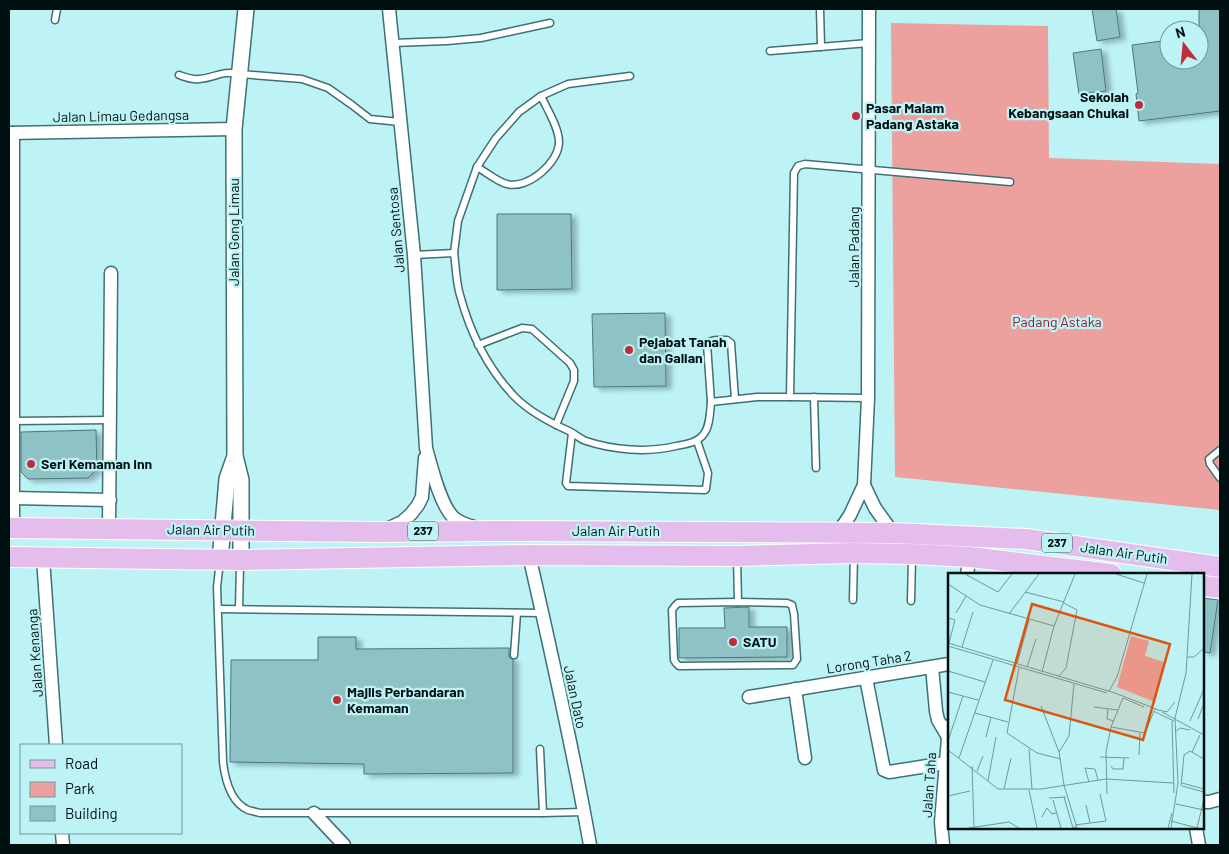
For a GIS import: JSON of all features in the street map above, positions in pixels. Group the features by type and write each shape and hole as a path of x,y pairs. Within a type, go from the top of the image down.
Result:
{"main road":[{"name":"Jalan Air Putih","path":"11,528 893,534 1026,539 1220,567"},
{"name":"Jalan Air Putih","path":"9,557 240,560 528,555 737,556 854,553 912,554 968,565 1095,573"},
{"path":"1204,586 1220,588"}],"street":[{"name":"Jalan Gong Limau","path":"240,560 232,530 227,480 235,456 234,129 246,9"},
{"name":"Jalan Sentosa","path":"389,9 414,255 426,448"},
{"name":"Jalan Padang","path":"864,485 868,398 868,9"},
{"name":"Jalan Limau Gedangsa","path":"11,133 234,129"},
{"path":"11,133 13,421 11,528"},
{"path":"110,529 111,273"},
{"path":"426,448 439,492 453,518 466,525 491,531"},
{"path":"380,532 402,522 418,505 422,497 426,448"},
{"path":"838,533 850,515 864,485"},
{"path":"864,485 875,508 893,534"},
{"path":"13,498 110,500"},
{"name":"Jalan Gong Limau","path":"220,560 232,530"},
{"name":"Jalan Dato","path":"528,555 542,613 590,845"},
{"name":"Jalan Kenanga","path":"43,558 56,744"},
{"name":"Lorong Taha 2","path":"749,697 948,664"},
{"path":"932,667 938,720 948,730"},
{"path":"866,678 884,770 889,772 946,764"},
{"path":"795,689 805,758"},
{"name":"Jalan Taha","path":"943,845 948,742"},
{"path":"1204,802 1220,799"},
{"path":"314,813 344,845"},
{"path":"1196,829 1198,845"}],"lane":[{"path":"55,20 57,9"},
{"path":"820,9 821,47"},
{"path":"392,43 481,38 550,23"},
{"path":"770,51 869,43"},
{"path":"179,76 193,80 230,72 302,79 328,88 370,119 400,122"},
{"path":"630,76 568,84 541,96 519,112 496,138 477,167 458,221 454,253 459,294 478,345 497,376 516,398 544,418 584,440 604,446 631,449 664,448 696,440 704,434 709,420 711,402 707,344 712,341 727,340 731,343 735,399"},
{"path":"477,167 506,184 517,186 539,175 551,162 558,153 559,142 557,131 541,96"},
{"path":"790,397 794,173 798,166 805,164 1010,182"},
{"path":"414,255 454,253"},
{"path":"478,345 522,328 532,329 570,363 574,370 574,381 556,425"},
{"path":"711,402 757,397 868,398"},
{"path":"814,397 816,468"},
{"path":"13,421 110,420"},
{"path":"572,432 566,483 568,486 704,490 706,489 708,473 696,440"},
{"path":"1220,450 1209,459 1210,464 1220,478"},
{"path":"853,600 854,553"},
{"path":"911,601 912,554"},
{"path":"737,556 738,602"},
{"path":"220,560 217,587 223,762 228,786 239,804 249,810 260,812 584,812"},
{"path":"239,609 240,560"},
{"path":"738,602 787,603 792,605 796,662 793,665 679,666 674,660 672,610 675,606 678,603 738,602"},
{"path":"219,609 542,613"},
{"path":"514,655 517,613"},
{"path":"540,749 543,813"}],"green space":[{"name":"Padang Astaka","path":"891,23 1048,26 1049,158 1220,164 1220,510 895,477"}],"building":[{"path":"1092,9 1116,9 1120,37 1097,41"},
{"path":"1199,9 1220,9 1220,111 1139,121 1136,94 1138,93 1132,45 1159,41 1159,70 1209,70 1209,20 1199,20"},
{"path":"1101,49 1106,91 1079,94 1073,53"},
{"path":"497,214 571,214 572,289 497,290"},
{"name":"Pejabat Tanah dan Galian","path":"665,313 666,386 594,387 592,314"},
{"path":"96,430 97,469 88,478 28,479 21,472 21,432"},
{"path":"1204,598 1218,600 1210,653 1204,652"},
{"name":"SATU","path":"749,607 749,627 787,627 787,657 679,658 679,628 725,628 724,608"},
{"path":"318,637 356,637 356,649 509,648 509,657 513,660 513,773 364,774 364,764 230,762 231,660 318,660"}],"place":[{"name":"Sekolah Kebangsaan Chukai","path":"1139,105"},
{"name":"Pasar Malam Padang Astaka","path":"856,116"},
{"name":"Pejabat Tanah dan Galian","path":"629,350"},
{"name":"Seri Kemaman Inn","path":"31,464"},
{"name":"SATU","path":"733,642"},
{"name":"Majlis Perbandaran Kemaman","path":"337,700"}]}
